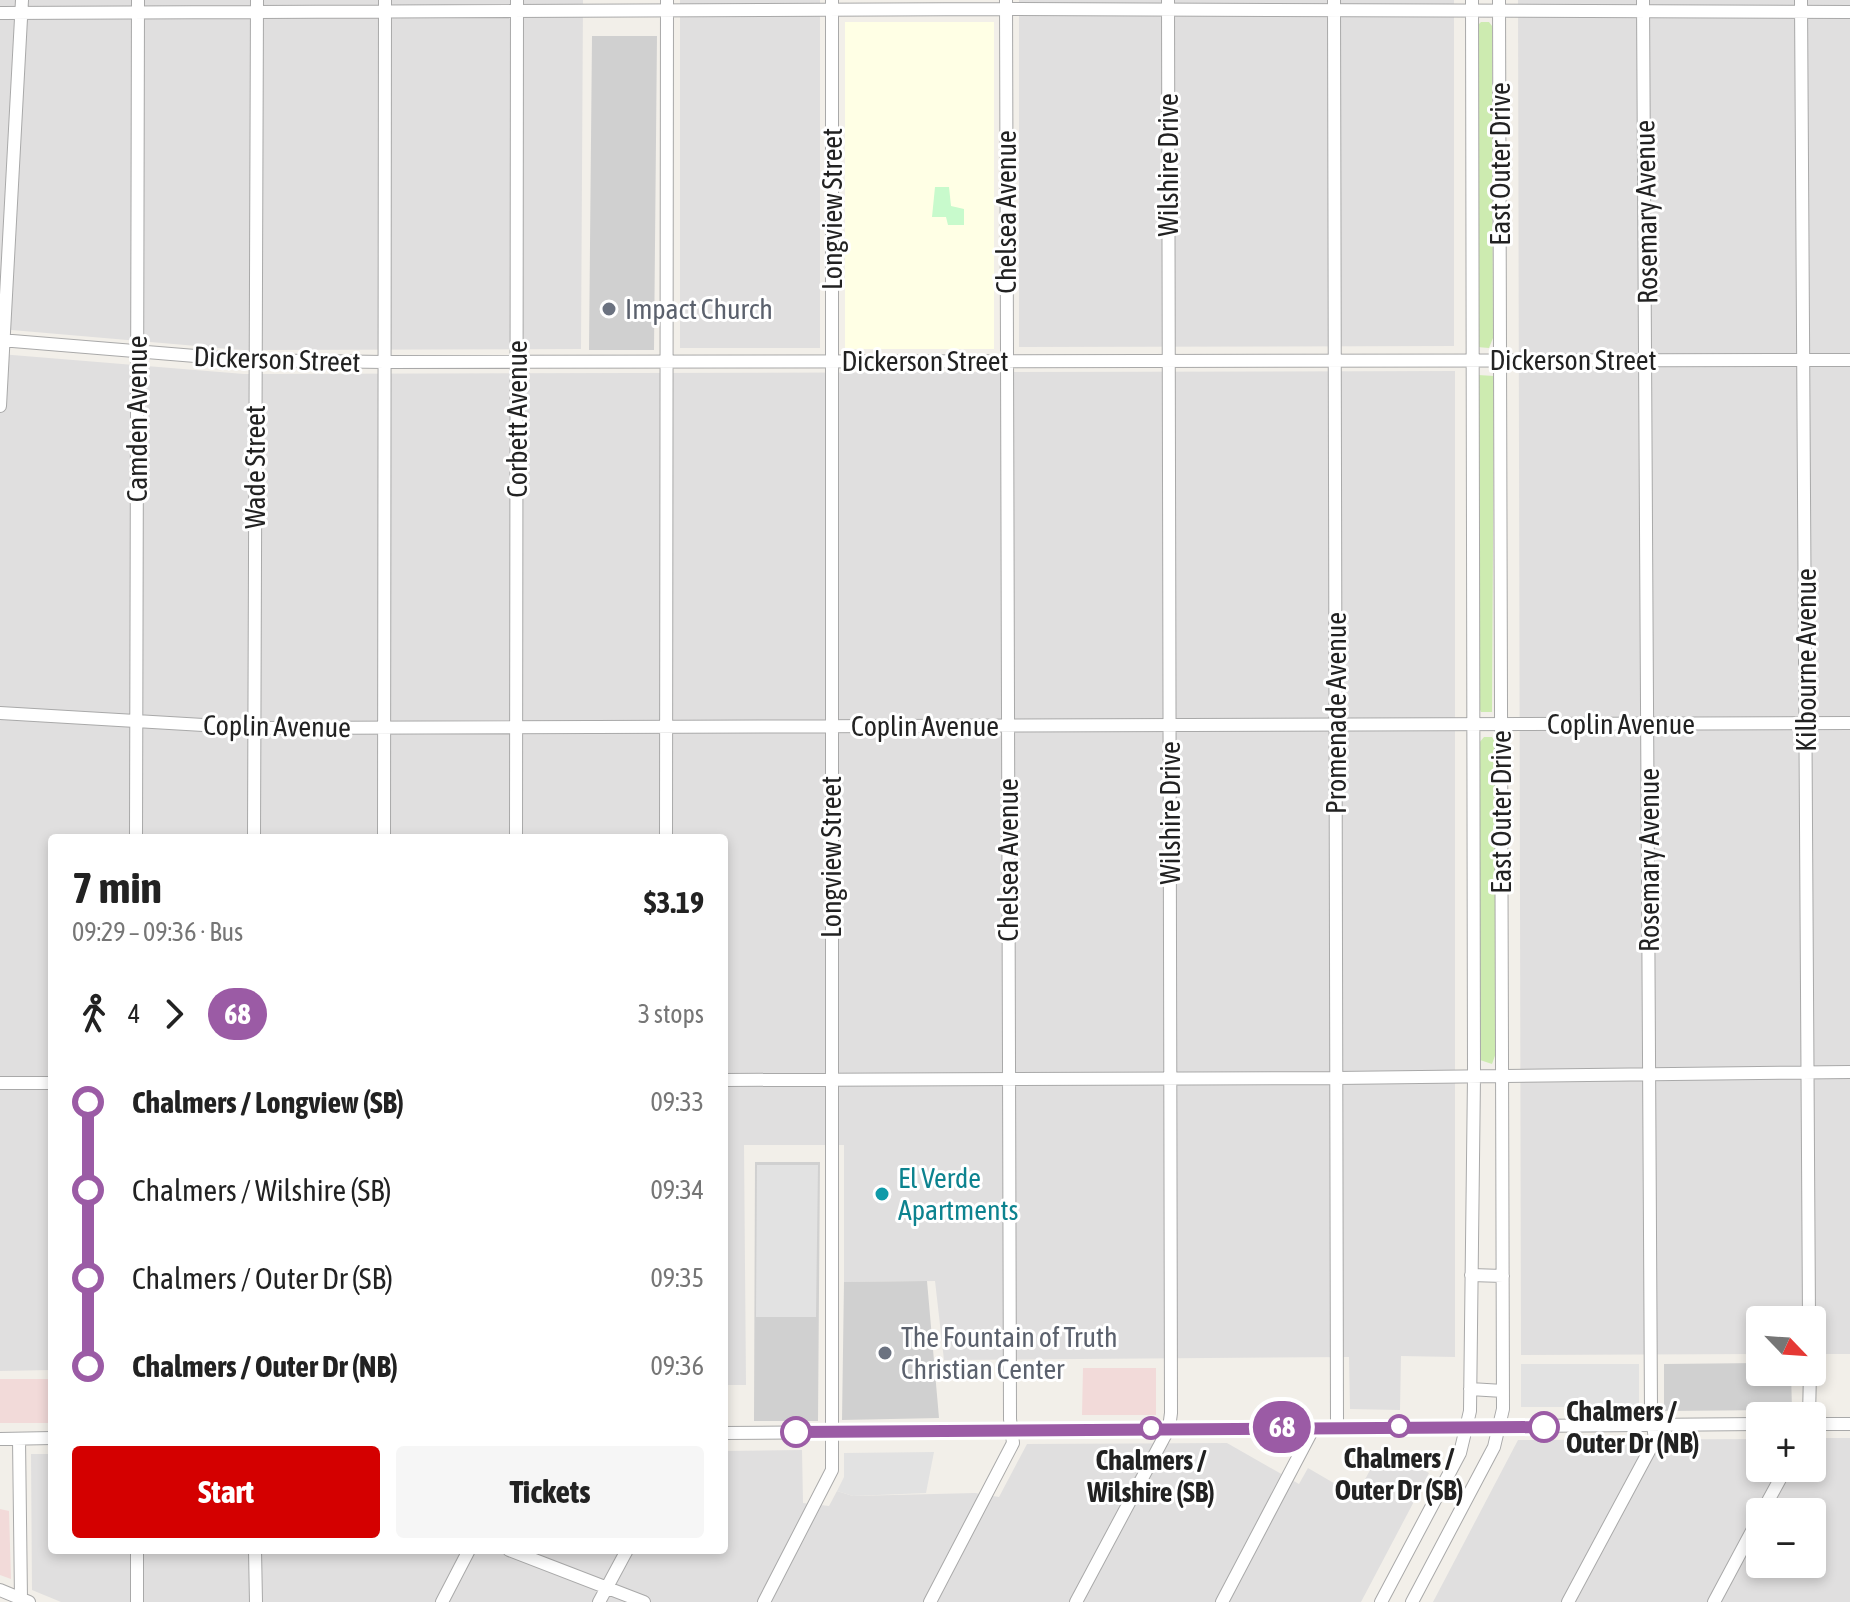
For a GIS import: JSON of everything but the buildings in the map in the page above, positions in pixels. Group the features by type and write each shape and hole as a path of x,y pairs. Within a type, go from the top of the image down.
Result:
{"street":[{"path":"0,13 21,7 1006,4 1801,6 1850,12"},
{"name":"Chelsea Avenue","path":"930,1602 1013,1443 1010,1419 1006,4"},
{"name":"Corbett Avenue","path":"516,834 517,5"},
{"path":"666,834 667,5"},
{"name":"Longview Street","path":"764,1602 831,1475 832,5"},
{"name":"Wilshire Drive","path":"1076,1602 1169,1428 1171,726 1168,5"},
{"name":"Camden Avenue","path":"136,834 138,6"},
{"name":"Wade Street","path":"254,834 257,6"},
{"path":"384,834 385,6"},
{"name":"Promenade Avenue","path":"1334,6 1337,1426"},
{"name":"East Outer Drive","path":"1381,1602 1460,1453 1468,1426 1474,1076 1472,6"},
{"name":"East Outer Drive","path":"1412,1602 1486,1466 1500,1427 1503,1391 1499,6"},
{"name":"Rosemary Avenue","path":"1568,1602 1655,1440 1650,1074 1648,360 1642,6"},
{"name":"Kilbourne Avenue","path":"1801,6 1809,1306"},
{"path":"0,406 21,7"},
{"name":"Dickerson Street","path":"2,340 255,360 385,362 1502,358 1850,360"},
{"name":"Coplin Avenue","path":"0,713 254,728 1850,723"},
{"path":"728,1080 1850,1072"},
{"path":"0,1083 48,1083"},
{"path":"1471,1275 1503,1276"},
{"path":"1470,1389 1503,1391"},
{"path":"728,1433 1746,1424"},
{"path":"1826,1424 1850,1424"},
{"path":"1222,1602 1314,1427"},
{"path":"0,1439 48,1438"},
{"path":"0,1590 25,1600 19,1439"},
{"path":"1460,1453 1486,1466"},
{"path":"1714,1602 1746,1542"},
{"path":"1410,1548 1434,1561"},
{"path":"137,1554 137,1602"},
{"path":"255,1554 256,1602"},
{"path":"442,1602 467,1554"},
{"path":"519,1554 644,1602"},
{"path":"599,1602 625,1554"}],"shaded area":[{"path":"0,0 583,0 581,349 243,350 0,329"},
{"path":"680,0 820,0 820,348 680,348"},
{"path":"1019,0 1454,0 1454,346 1019,347"},
{"path":"1518,0 1850,0 1850,1354 1826,1354 1826,1306 1746,1306 1746,1354 1521,1355"},
{"path":"845,22 994,22 994,349 845,349"},
{"path":"592,36 657,36 654,350 589,350"},
{"path":"0,354 244,374 1455,371 1455,1357 1401,1356 1400,1410 1350,1409 1349,1357 944,1360 935,1281 844,1282 844,1145 744,1145 746,1385 728,1385 728,834 48,834 48,1370 0,1371"},
{"path":"755,1162 820,1162 818,1421 754,1421"},
{"path":"757,1165 818,1165 816,1317 756,1317"},
{"path":"927,1281 939,1418 842,1420 844,1282"},
{"path":"1746,1363 1746,1386 1791,1386 1792,1402 1746,1402 1746,1410 1664,1411 1664,1364"},
{"path":"1521,1364 1639,1364 1639,1407 1521,1407"},
{"path":"1083,1368 1156,1368 1156,1415 1082,1415"},
{"path":"0,1379 48,1379 48,1423 0,1423"},
{"path":"1826,1438 1850,1438 1850,1602 1433,1602 1518,1440 1746,1439 1746,1482 1826,1482"},
{"path":"1227,1443 1299,1484 1308,1468 1356,1496 1382,1448 1429,1473 1361,1602 61,1602 32,1590 31,1454 48,1454 48,1554 728,1554 728,1451 802,1450 803,1503 829,1506 837,1491 853,1496 975,1493 999,1497 1027,1444"},
{"path":"934,1452 926,1493 853,1496 837,1491 844,1477 844,1453"},
{"path":"0,1509 9,1511 11,1579 0,1575"}],"green space":[{"path":"1481,22 1489,22 1492,26 1493,338 1489,348 1477,347 1476,27"},
{"path":"935,187 949,187 951,206 964,209 964,225 948,225 946,217 932,217"},
{"path":"1478,375 1494,376 1492,712 1481,712 1479,707"},
{"path":"1484,737 1492,737 1495,742 1496,1053 1492,1064 1480,1060 1479,743"}],"bus line":[{"name":"68","path":"796,1432 1454,1425 1544,1427"}],"place":[{"name":"Impact Church","path":"609,309"},
{"name":"El Verde Apartments","path":"882,1194"},
{"name":"The Fountain of Truth Christian Center","path":"885,1353"},
{"name":"Chalmers / Outer Dr (SB)","path":"1399,1426"},
{"name":"Chalmers / Outer Dr (NB)","path":"1544,1427"},
{"name":"Chalmers / Wilshire (SB)","path":"1151,1428"}]}
